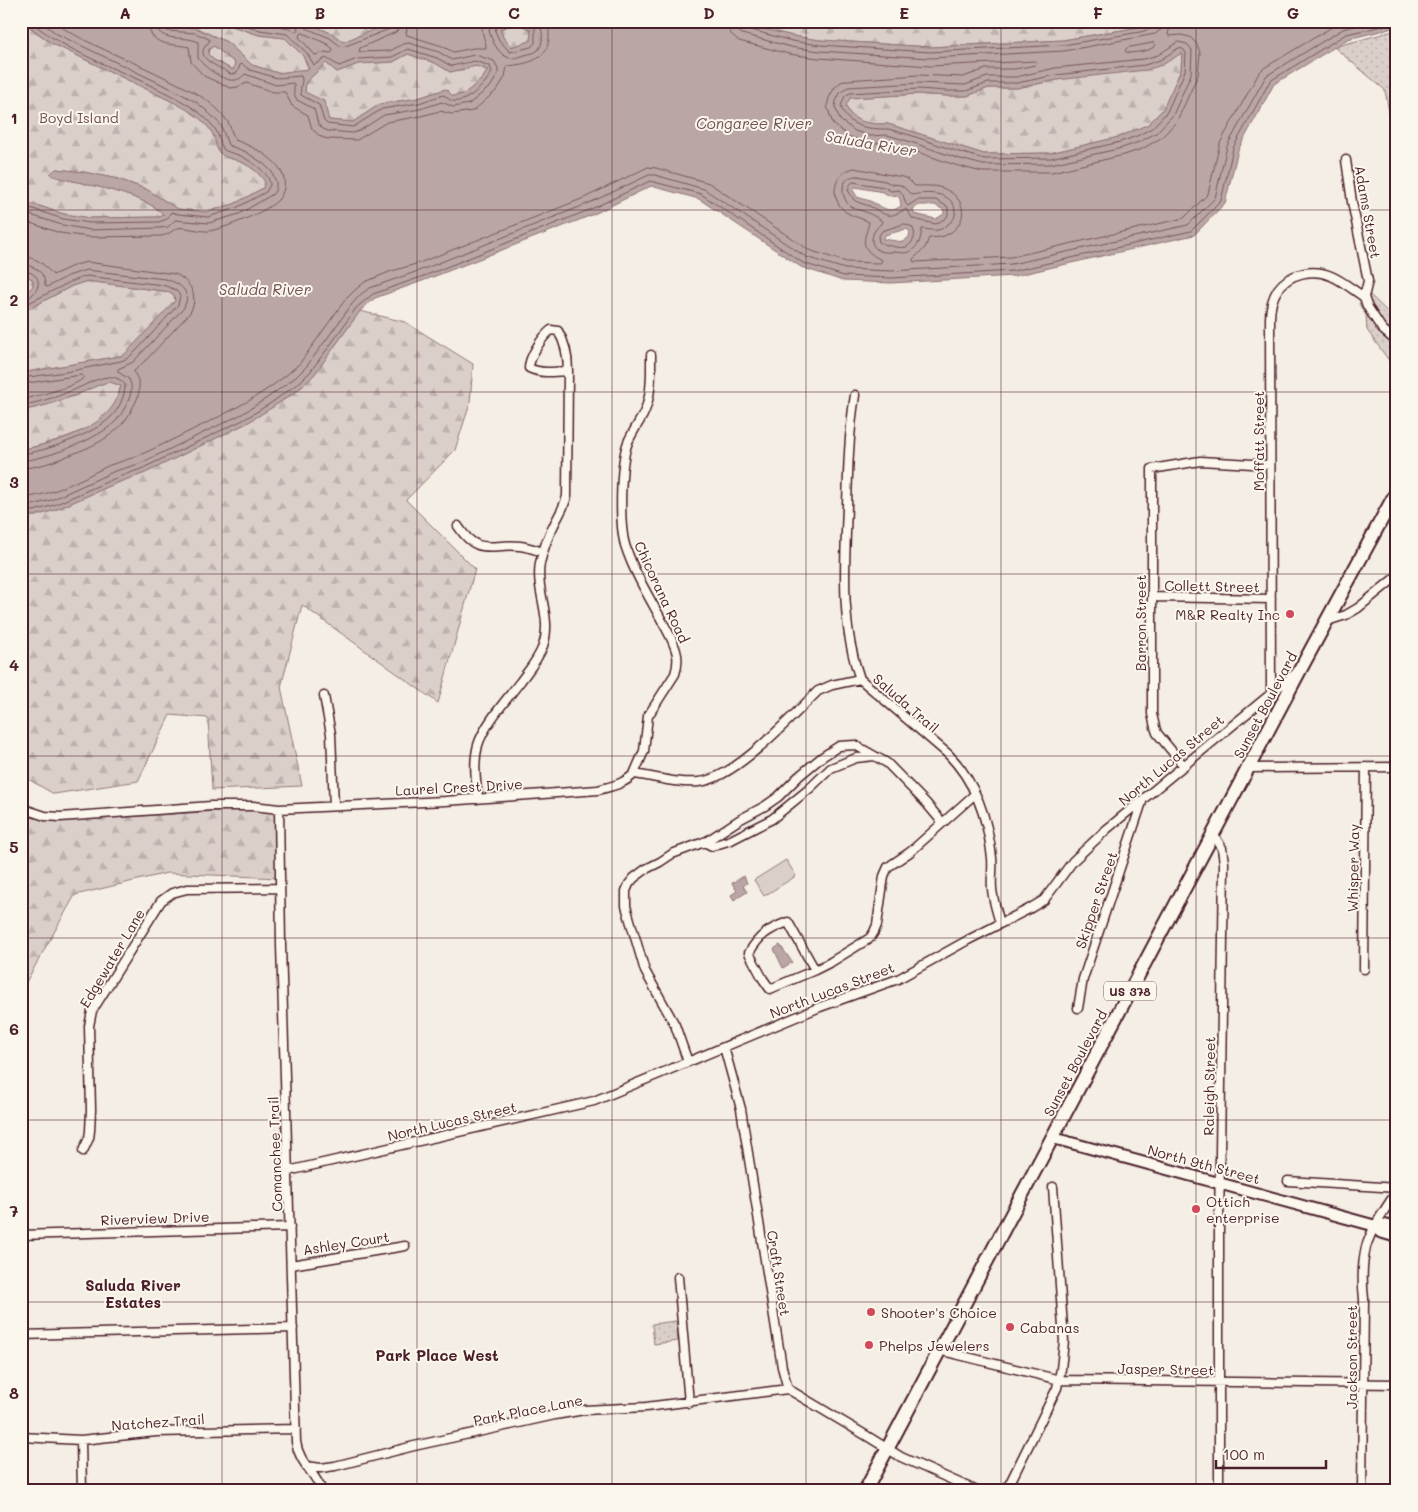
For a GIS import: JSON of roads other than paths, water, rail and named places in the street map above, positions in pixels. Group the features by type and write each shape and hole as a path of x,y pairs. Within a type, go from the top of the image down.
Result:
{"main road":[{"name":"Sunset Boulevard","path":"865,1491 1300,670 1397,491"}],"street":[{"name":"Adams Street","path":"1346,160 1352,202 1368,281 1364,297"},
{"name":"Moffatt Street","path":"1271,692 1270,319 1272,302 1278,290 1294,277 1316,272 1336,278 1364,297"},
{"path":"1364,297 1367,306 1382,329 1397,342"},
{"path":"478,799 475,766 476,752 481,738 495,714 533,664 545,639 547,618 540,577 540,563 552,527 563,509 568,489 568,371 565,343 558,331 551,330 546,334 529,361 529,368 542,372 568,371"},
{"name":"Chicorana Road","path":"634,774 644,751 648,716 677,668 677,654 669,633 632,564 622,527 623,460 628,442 644,414 649,398 651,382 650,356"},
{"name":"Saluda Trail","path":"855,396 849,446 845,573 849,638 856,666 860,679 952,759 962,770 975,794 989,840 992,860 992,890 1000,923"},
{"name":"Barron Street","path":"1184,766 1161,739 1154,727 1153,720 1152,469 1200,461 1270,465"},
{"path":"458,526 464,536 476,545 521,546 543,552"},
{"path":"1327,621 1346,615 1358,608 1397,576"},
{"name":"Collett Street","path":"1152,597 1271,599"},
{"name":"North Lucas Street","path":"288,1171 594,1101 820,1007 898,979 1044,900 1073,861 1107,829 1300,670"},
{"path":"634,774 658,777 673,782 710,780 745,760 818,691 832,685 860,679"},
{"path":"324,696 331,734 334,806"},
{"path":"688,1062 675,1026 645,971 630,920 626,898 629,884 646,869 679,851 704,842 765,806 778,797 822,757 839,746 855,745 887,763 920,796 942,822"},
{"path":"704,842 712,846 731,840 772,818 809,789 830,768 856,758 874,756"},
{"name":"Whisper Way","path":"1364,969 1366,767"},
{"path":"1248,768 1397,767"},
{"name":"Laurel Crest Drive","path":"21,808 46,816 60,817 211,806 253,806 279,809 478,799 598,790 621,784 634,774"},
{"path":"815,970 788,922 756,940 749,953 770,989 815,970 864,942 874,932 884,876 888,867 910,852 975,794"},
{"name":"Skipper Street","path":"1078,1008 1083,979 1142,802"},
{"name":"Comanchee Trail","path":"279,809 297,1448 300,1457 318,1480 322,1491"},
{"name":"Raleigh Street","path":"1213,834 1222,848 1224,863 1219,1491"},
{"name":"Edgewater Lane","path":"83,1151 90,1131 89,1026 92,1011 160,901 172,893 187,889 280,888"},
{"name":"Craft Street","path":"724,1046 741,1109 782,1368 788,1390"},
{"name":"North 9th Street","path":"1053,1138 1376,1226 1381,1224 1397,1228"},
{"path":"1288,1181 1397,1190"},
{"path":"1006,1491 1060,1380 1064,1342 1053,1187"},
{"name":"Jackson Street","path":"1362,1491 1363,1276 1367,1246 1376,1226 1397,1190"},
{"name":"North 9th Street","path":"1376,1226 1380,1232 1397,1237"},
{"name":"Riverview Drive","path":"21,1235 290,1227"},
{"name":"Ashley Court","path":"291,1265 405,1246"},
{"path":"678,1278 689,1403"},
{"path":"21,1334 293,1328"},
{"name":"Jasper Street","path":"939,1350 1060,1380 1397,1384"},
{"path":"788,1390 901,1458 977,1491"},
{"name":"Park Place Lane","path":"306,1466 321,1468 335,1466 555,1414 584,1410 646,1408 788,1390"},
{"name":"Natchez Trail","path":"21,1437 81,1440 156,1432 296,1429"},
{"path":"81,1440 82,1491"}],"water":[{"path":"23,21 165,21 169,26 196,28 227,42 252,65 278,73 309,69 303,56 285,38 259,35 229,25 206,21 303,21 333,34 343,42 395,21 741,21 751,26 820,40 930,47 1063,40 1140,27 1161,21 1397,21 1397,27 1348,39 1274,84 1238,150 1225,203 1194,235 1014,276 891,283 843,281 801,267 699,199 651,186 592,215 375,298 360,311 314,375 303,386 273,407 247,423 143,474 119,482 55,510 35,516 21,516 21,450 50,443 82,431 96,423 107,413 116,400 121,386 110,382 101,384 47,405 21,411 21,373 125,354 175,301 174,295 170,292 87,281 72,286 21,313 21,296 33,286 33,280 29,277 21,276 21,200 64,214 91,218 159,217 164,215 143,201 50,174 56,169 118,179 146,189 178,209 206,212 234,204 263,188 265,182 250,167 220,153 214,137 206,124 189,111 51,43","holes":["517,23 531,30 530,41 511,47 503,37 500,29","214,46 235,63 233,70 214,60 208,54 209,49","1182,53 1181,70 1163,109 1149,124 1119,137 1050,153 984,154 888,124 863,122 852,116 846,105 850,98 919,94 967,96 989,88 1017,88 1057,80 1146,70 1162,65","408,54 435,63 450,72 476,66 488,70 482,79 464,94 453,96 446,89 418,98 380,104 353,122 329,120 324,101 305,92 306,82 326,63 337,72 358,64 393,62","855,187 883,192 890,196 897,195 901,206 890,210 857,197 853,190","919,205 935,205 944,210 944,214 936,219 914,214 913,209","906,229 910,231 909,237 903,242 883,239 885,235"]},
{"path":"744,876 747,883 743,886 747,892 734,900 731,895 737,891 732,883"},
{"path":"780,945 792,962 783,968 774,949"}],"place":[{"name":"M&R Realty Inc","path":"1290,614"},
{"name":"Ottich enterprise","path":"1196,1209"},
{"name":"Shooter's Choice","path":"871,1312"},
{"name":"Cabanas","path":"1010,1327"},
{"name":"Phelps Jewelers","path":"869,1345"}],"district":[{"name":"Saluda River Estates","path":"133,1294"},
{"name":"Park Place West","path":"437,1355"}],"park label":[{"name":"Boyd Island","path":"79,117"}],"water label":[{"name":"Congaree River","path":"754,123"},
{"name":"Saluda River","path":"871,143"},
{"name":"Saluda River","path":"265,289"}]}
